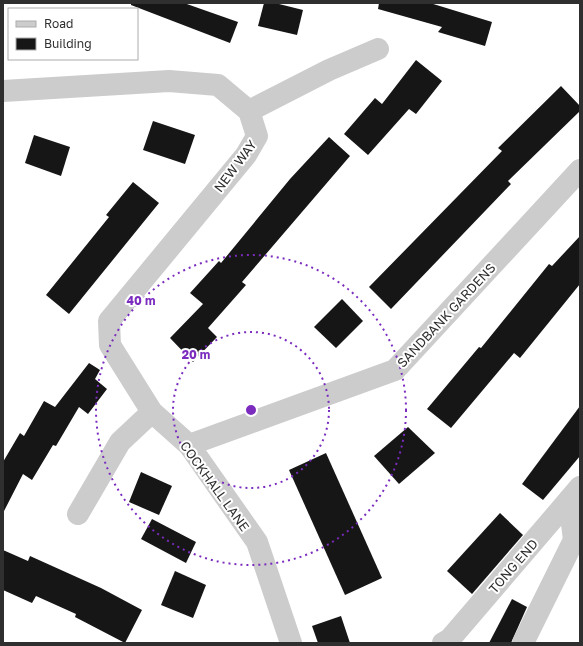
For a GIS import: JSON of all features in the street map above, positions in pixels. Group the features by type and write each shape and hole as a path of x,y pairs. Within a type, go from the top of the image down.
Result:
{"street":[{"path":"3,91 169,81 218,85 249,112 330,70 378,49"},
{"name":"NEW WAY","path":"110,345 109,321 246,155 257,136 249,112"},
{"name":"SANDBANK GARDENS","path":"189,445 395,370 580,170"},
{"name":"COCKHALL LANE","path":"110,345 152,412 189,445 256,542 291,643"},
{"path":"78,514 120,442 152,412"},
{"path":"523,643 574,540 575,494"},
{"name":"TONG END","path":"443,643 450,639 575,494"}],"building":[{"path":"131,3 184,3 238,22 230,43 131,5"},
{"path":"264,3 275,3 303,10 297,35 258,26"},
{"path":"379,3 430,3 492,22 485,46 438,32 442,27 378,9"},
{"path":"416,60 442,81 416,114 409,109 368,155 344,134 375,98 382,104"},
{"path":"561,86 580,106 580,111 508,181 511,184 391,309 369,287 502,151 498,148"},
{"path":"153,121 195,135 185,164 143,150"},
{"path":"34,135 70,147 61,176 25,163"},
{"path":"329,137 350,156 242,282 246,285 208,328 217,337 193,362 170,338 203,304 190,293 219,261 221,263 290,179"},
{"path":"133,182 159,203 69,314 46,295 109,217 106,215"},
{"path":"580,236 580,284 520,358 514,353 451,428 427,409 479,347 481,348 549,264 552,266"},
{"path":"342,299 363,321 336,348 314,327"},
{"path":"89,363 100,370 95,379 107,389 88,414 79,407 56,446 53,445 32,480 23,474 3,513 3,462 20,433 24,436 44,401 55,407"},
{"path":"580,406 580,456 543,500 522,484"},
{"path":"408,427 435,453 399,484 374,456"},
{"path":"326,453 382,578 345,595 289,470"},
{"path":"141,472 172,486 159,515 129,502"},
{"path":"500,513 523,535 472,594 447,571"},
{"path":"152,519 196,542 186,563 141,539"},
{"path":"3,550 28,561 30,556 101,588 142,610 125,643 75,617 76,614 36,596 32,603 3,590"},
{"path":"175,571 206,585 193,618 161,605"},
{"path":"512,599 527,607 511,643 489,643"},
{"path":"341,616 350,643 318,643 312,626"}]}
